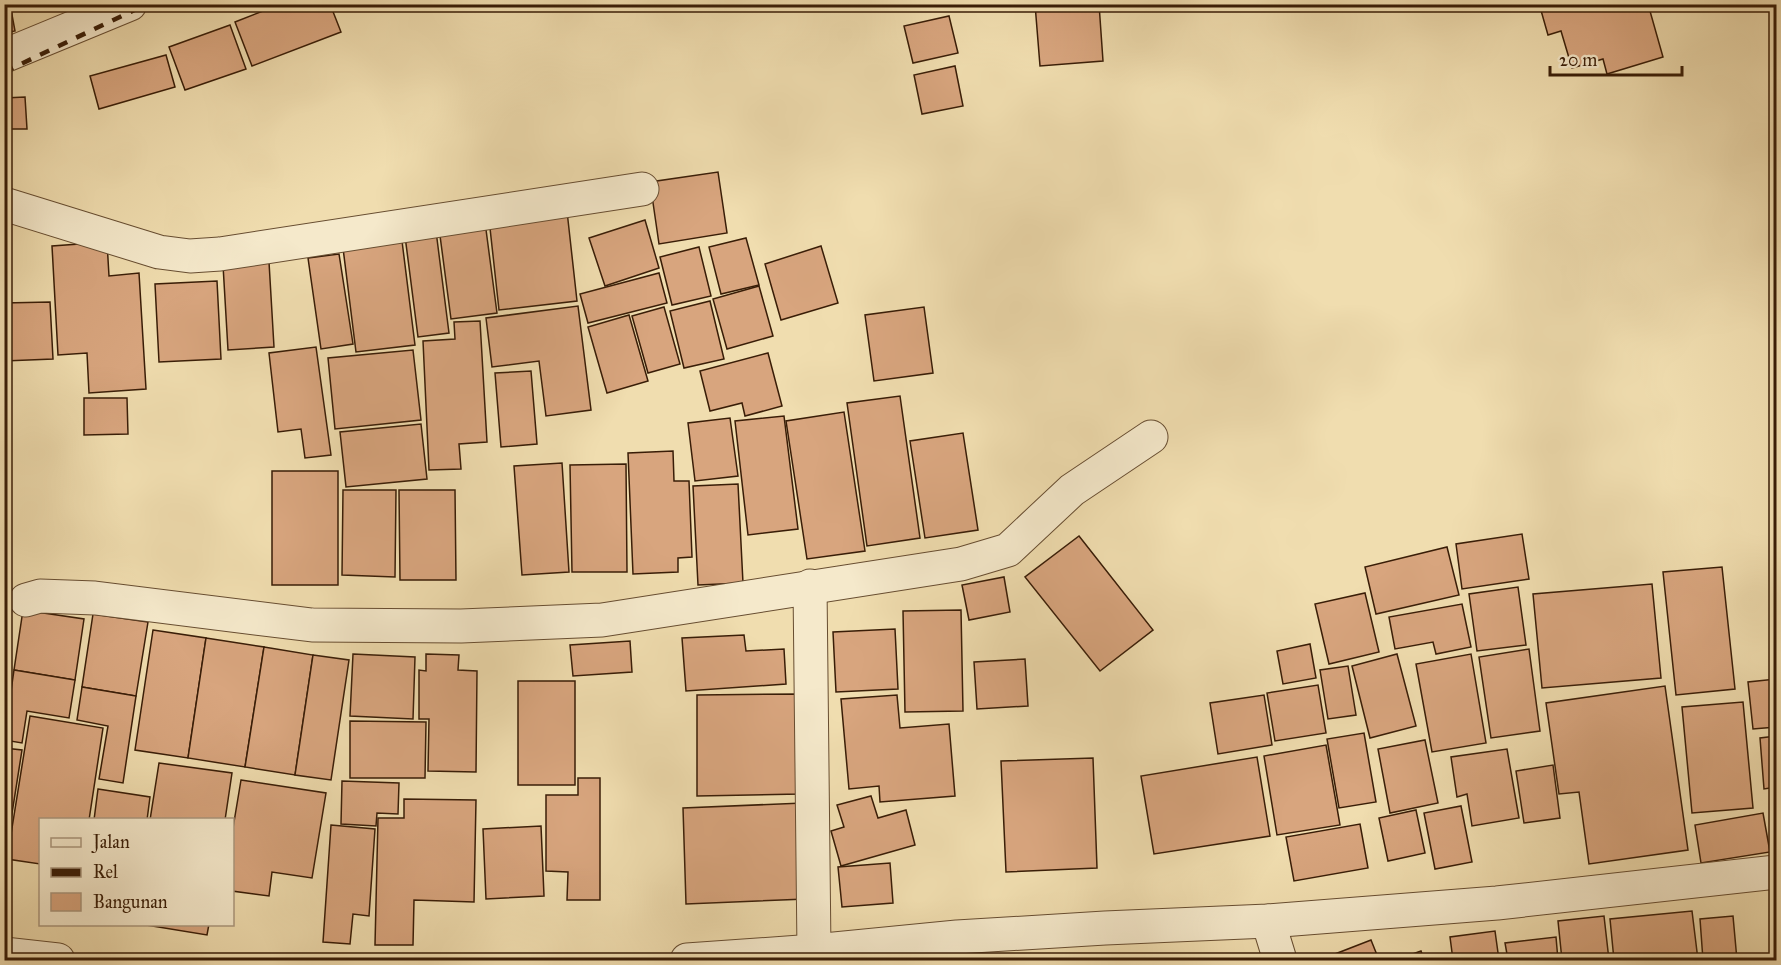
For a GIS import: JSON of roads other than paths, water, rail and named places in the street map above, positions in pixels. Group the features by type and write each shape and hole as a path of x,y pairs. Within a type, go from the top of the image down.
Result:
{"street":[{"path":"4,56 130,4"},
{"path":"4,204 159,252 190,256 220,254 642,189"},
{"path":"26,600 40,596 95,598 312,625 461,626 602,620 961,564 1008,550 1072,490 1151,437"},
{"path":"810,586 814,951"},
{"path":"687,960 1014,934 1268,921 1497,903 1776,872"},
{"path":"1268,921 1280,960"},
{"path":"4,954 58,960"}],"railway":[{"path":"4,72 147,4"}]}
